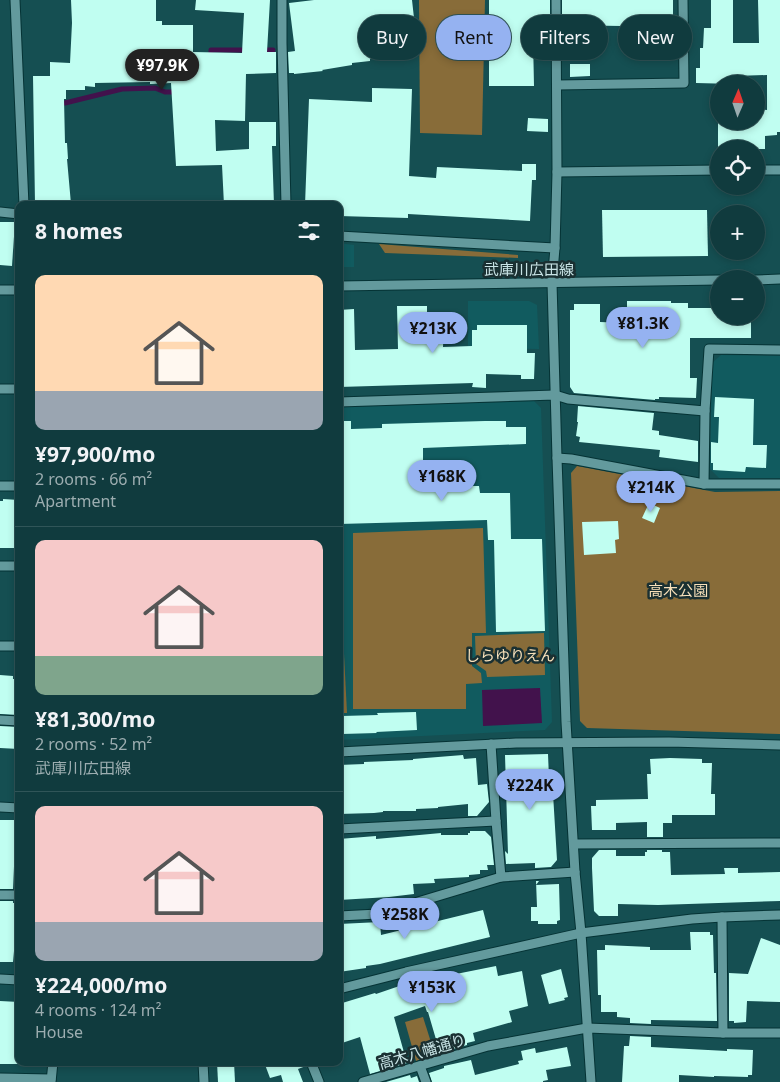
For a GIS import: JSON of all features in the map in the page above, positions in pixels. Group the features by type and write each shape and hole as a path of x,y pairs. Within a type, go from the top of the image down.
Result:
{"street":[{"path":"15,0 24,201"},
{"path":"282,0 286,201"},
{"path":"556,0 557,172 552,283 555,395 568,743 590,1082"},
{"path":"557,85 684,84 683,0"},
{"path":"557,172 710,170"},
{"path":"765,170 780,170"},
{"path":"0,212 15,214"},
{"path":"343,236 555,248"},
{"path":"765,280 780,279"},
{"name":"武庫川広田線","path":"343,286 710,280"},
{"path":"0,290 15,290"},
{"path":"704,484 705,411 709,349 780,350"},
{"path":"0,389 15,389"},
{"path":"343,402 555,395 568,399 705,411"},
{"path":"557,458 704,484 780,484"},
{"path":"0,486 15,486"},
{"path":"0,566 15,566"},
{"path":"0,646 15,646"},
{"path":"0,720 15,721"},
{"path":"343,752 491,744 669,742 780,744"},
{"path":"491,744 501,877"},
{"path":"0,807 15,808"},
{"path":"343,829 496,821"},
{"path":"574,844 780,842"},
{"path":"343,916 378,914 501,877 575,872"},
{"path":"0,895 15,895"},
{"path":"343,988 581,933 692,919 780,915"},
{"path":"722,917 723,1033 780,1033"},
{"path":"0,979 15,980"},
{"name":"高木八幡通り","path":"363,1082 488,1046 587,1028 723,1033"},
{"path":"0,1078 51,1080 53,1066"},
{"path":"203,1066 204,1082"},
{"path":"312,1066 318,1082"},
{"path":"420,1066 426,1082"}],"shaded area":[{"path":"343,244 354,245 354,267 343,267"},
{"path":"468,301 529,301 537,305 539,349 468,348"},
{"path":"721,355 780,356 780,478 719,478 710,469 712,363"},
{"path":"534,401 541,408 552,722 545,730 343,740 343,407"},
{"path":"540,688 542,723 483,726 482,690"}],"green space":[{"path":"419,0 485,0 485,15 436,15 436,60 484,60 482,135 420,133 419,60 426,60 426,15 419,15"},
{"path":"379,244 518,255 518,258 385,253"},
{"name":"高木公園","path":"577,466 715,492 780,491 780,734 587,728 580,721 571,473"},
{"path":"483,528 486,633 472,633 472,666 481,673 482,683 466,684 466,709 353,709 353,533"},
{"name":"しらゆりえん","path":"544,633 545,675 487,677 486,671 476,664 475,636"},
{"path":"344,654 347,713 343,713"},
{"path":"423,1017 435,1055 416,1061 405,1022"}],"building":[{"path":"71,0 156,0 156,21 162,21 162,25 193,25 193,52 242,53 244,13 195,10 196,0 270,0 267,52 276,52 276,73 246,74 245,121 215,120 216,151 249,149 249,122 276,122 276,146 272,146 274,201 224,201 222,165 176,166 171,83 150,84 150,82 95,83 95,87 85,86 85,90 66,90 66,99 64,99 65,143 67,143 71,201 35,201 33,76 50,76 50,62 70,63"},
{"path":"314,0 412,0 414,15 358,15 358,60 370,61 352,63 352,65 323,71 294,74 289,73 288,52 295,51 289,3"},
{"path":"489,0 550,0 550,15 521,15 521,60 533,60 534,86 489,86 489,60 511,60 511,15 489,15"},
{"path":"562,0 673,0 673,15 618,15 618,26 608,26 608,15 562,15"},
{"path":"711,0 733,0 733,43 759,43 758,0 780,0 780,132 777,132 777,135 765,136 765,140 718,140 718,130 765,130 767,75 710,75 710,83 696,83 696,68 700,68 700,48 703,48 704,28 711,28"},
{"path":"570,64 590,64 590,76 570,77"},
{"path":"372,88 412,89 409,176 436,178 437,167 522,171 522,164 536,164 536,180 532,180 530,221 408,214 408,218 343,216 343,201 305,201 309,99 372,102"},
{"path":"528,118 548,119 548,132 527,131"},
{"path":"602,210 707,210 708,256 603,257"},
{"path":"0,222 15,222 12,266 0,265"},
{"path":"627,301 688,303 688,308 710,308 710,325 751,325 751,338 690,338 690,378 697,378 696,398 659,397 659,399 655,400 574,393 570,387 570,310 574,310 574,304 600,304 600,322 627,323"},
{"path":"397,306 427,306 427,324 444,324 443,347 472,346 472,330 477,330 477,325 527,325 527,353 535,353 534,379 521,379 521,375 486,374 486,388 472,387 473,383 343,387 343,310 354,309 355,350 398,349"},
{"path":"715,397 754,399 753,445 767,445 766,468 746,467 745,472 713,470 711,442 718,443 719,417 714,417"},
{"path":"578,406 654,413 652,430 659,431 659,435 698,441 698,462 659,457 660,450 579,442 580,437 576,436"},
{"path":"343,421 351,421 351,429 382,428 382,424 485,421 506,421 506,427 526,427 526,444 423,448 423,478 447,477 447,486 479,486 480,493 510,493 511,539 542,539 545,631 496,632 494,540 488,540 487,520 343,524"},
{"path":"3,499 15,500 15,548 0,548 0,501 3,501"},
{"path":"649,503 660,508 654,523 642,518"},
{"path":"618,521 619,539 615,540 616,553 584,555 582,522"},
{"path":"0,675 13,676 13,679 15,679 15,715 0,714"},
{"path":"416,712 417,730 343,734 343,716 378,715 377,713"},
{"path":"0,726 15,727 15,749 0,748"},
{"path":"548,754 549,778 552,777 557,860 551,867 535,868 535,863 506,864 505,851 508,854 505,755"},
{"path":"463,755 464,759 476,758 478,785 487,784 489,802 477,816 468,816 468,804 416,809 416,811 343,814 343,765"},
{"path":"650,759 702,759 702,763 712,763 711,794 715,794 715,815 672,815 672,823 663,823 663,837 647,837 647,822 616,823 616,830 592,830 591,806 596,806 596,800 648,799 647,774 651,774"},
{"path":"0,820 15,820 13,889 0,889"},
{"path":"470,831 485,831 491,837 494,865 487,865 488,870 480,870 480,874 469,875 469,877 434,879 435,883 413,884 414,894 343,900 343,839 376,836 376,839 441,833 441,835 468,835"},
{"path":"599,850 616,850 616,856 645,856 647,850 670,852 671,875 725,874 724,868 738,868 738,873 780,872 780,901 658,905 618,904 618,916 599,916 594,911 592,858"},
{"path":"559,884 560,920 557,921 557,924 538,924 538,921 531,921 531,907 537,907 536,885"},
{"path":"0,901 13,901 15,903 15,951 13,962 0,962"},
{"path":"483,910 490,937 366,966 366,968 343,971 343,924 380,922 381,935"},
{"path":"690,932 710,932 710,935 713,935 717,1021 651,1020 651,1024 630,1023 630,1018 617,1017 617,1012 601,1012 601,995 598,995 597,950 605,950 605,945 650,947 650,950 691,950"},
{"path":"761,938 780,945 780,1002 747,1001 746,1022 734,1023 734,1021 729,1021 729,973 748,974"},
{"path":"496,966 498,976 522,971 528,1006 509,1011 512,1022 473,1033 475,1041 440,1053 425,1006 394,1017 407,1063 370,1074 360,1037 343,1043 343,1003 414,981 416,986 456,974"},
{"path":"561,969 568,997 564,998 565,1000 549,1004 541,975"},
{"path":"0,1001 15,1002 15,1064 0,1064"},
{"path":"630,1036 651,1037 651,1047 727,1051 727,1049 753,1050 752,1075 748,1075 748,1077 714,1077 679,1075 679,1082 622,1082 624,1046 629,1046"},
{"path":"567,1047 571,1066 546,1070 548,1080 543,1082 432,1082 429,1073 444,1068 444,1066 471,1060 475,1075 519,1064 518,1061 523,1060 521,1051 535,1048 536,1053"},
{"path":"217,1066 234,1066 235,1082 218,1082"},
{"path":"266,1066 306,1066 298,1069 303,1082 283,1082 281,1075 270,1078"},
{"path":"410,1075 411,1078 417,1076 419,1082 386,1082"}],"waterway":[{"path":"211,57 211,50 248,50"},
{"path":"261,50 273,50"},
{"path":"58,103 122,89 155,88 165,92 178,92"}]}
